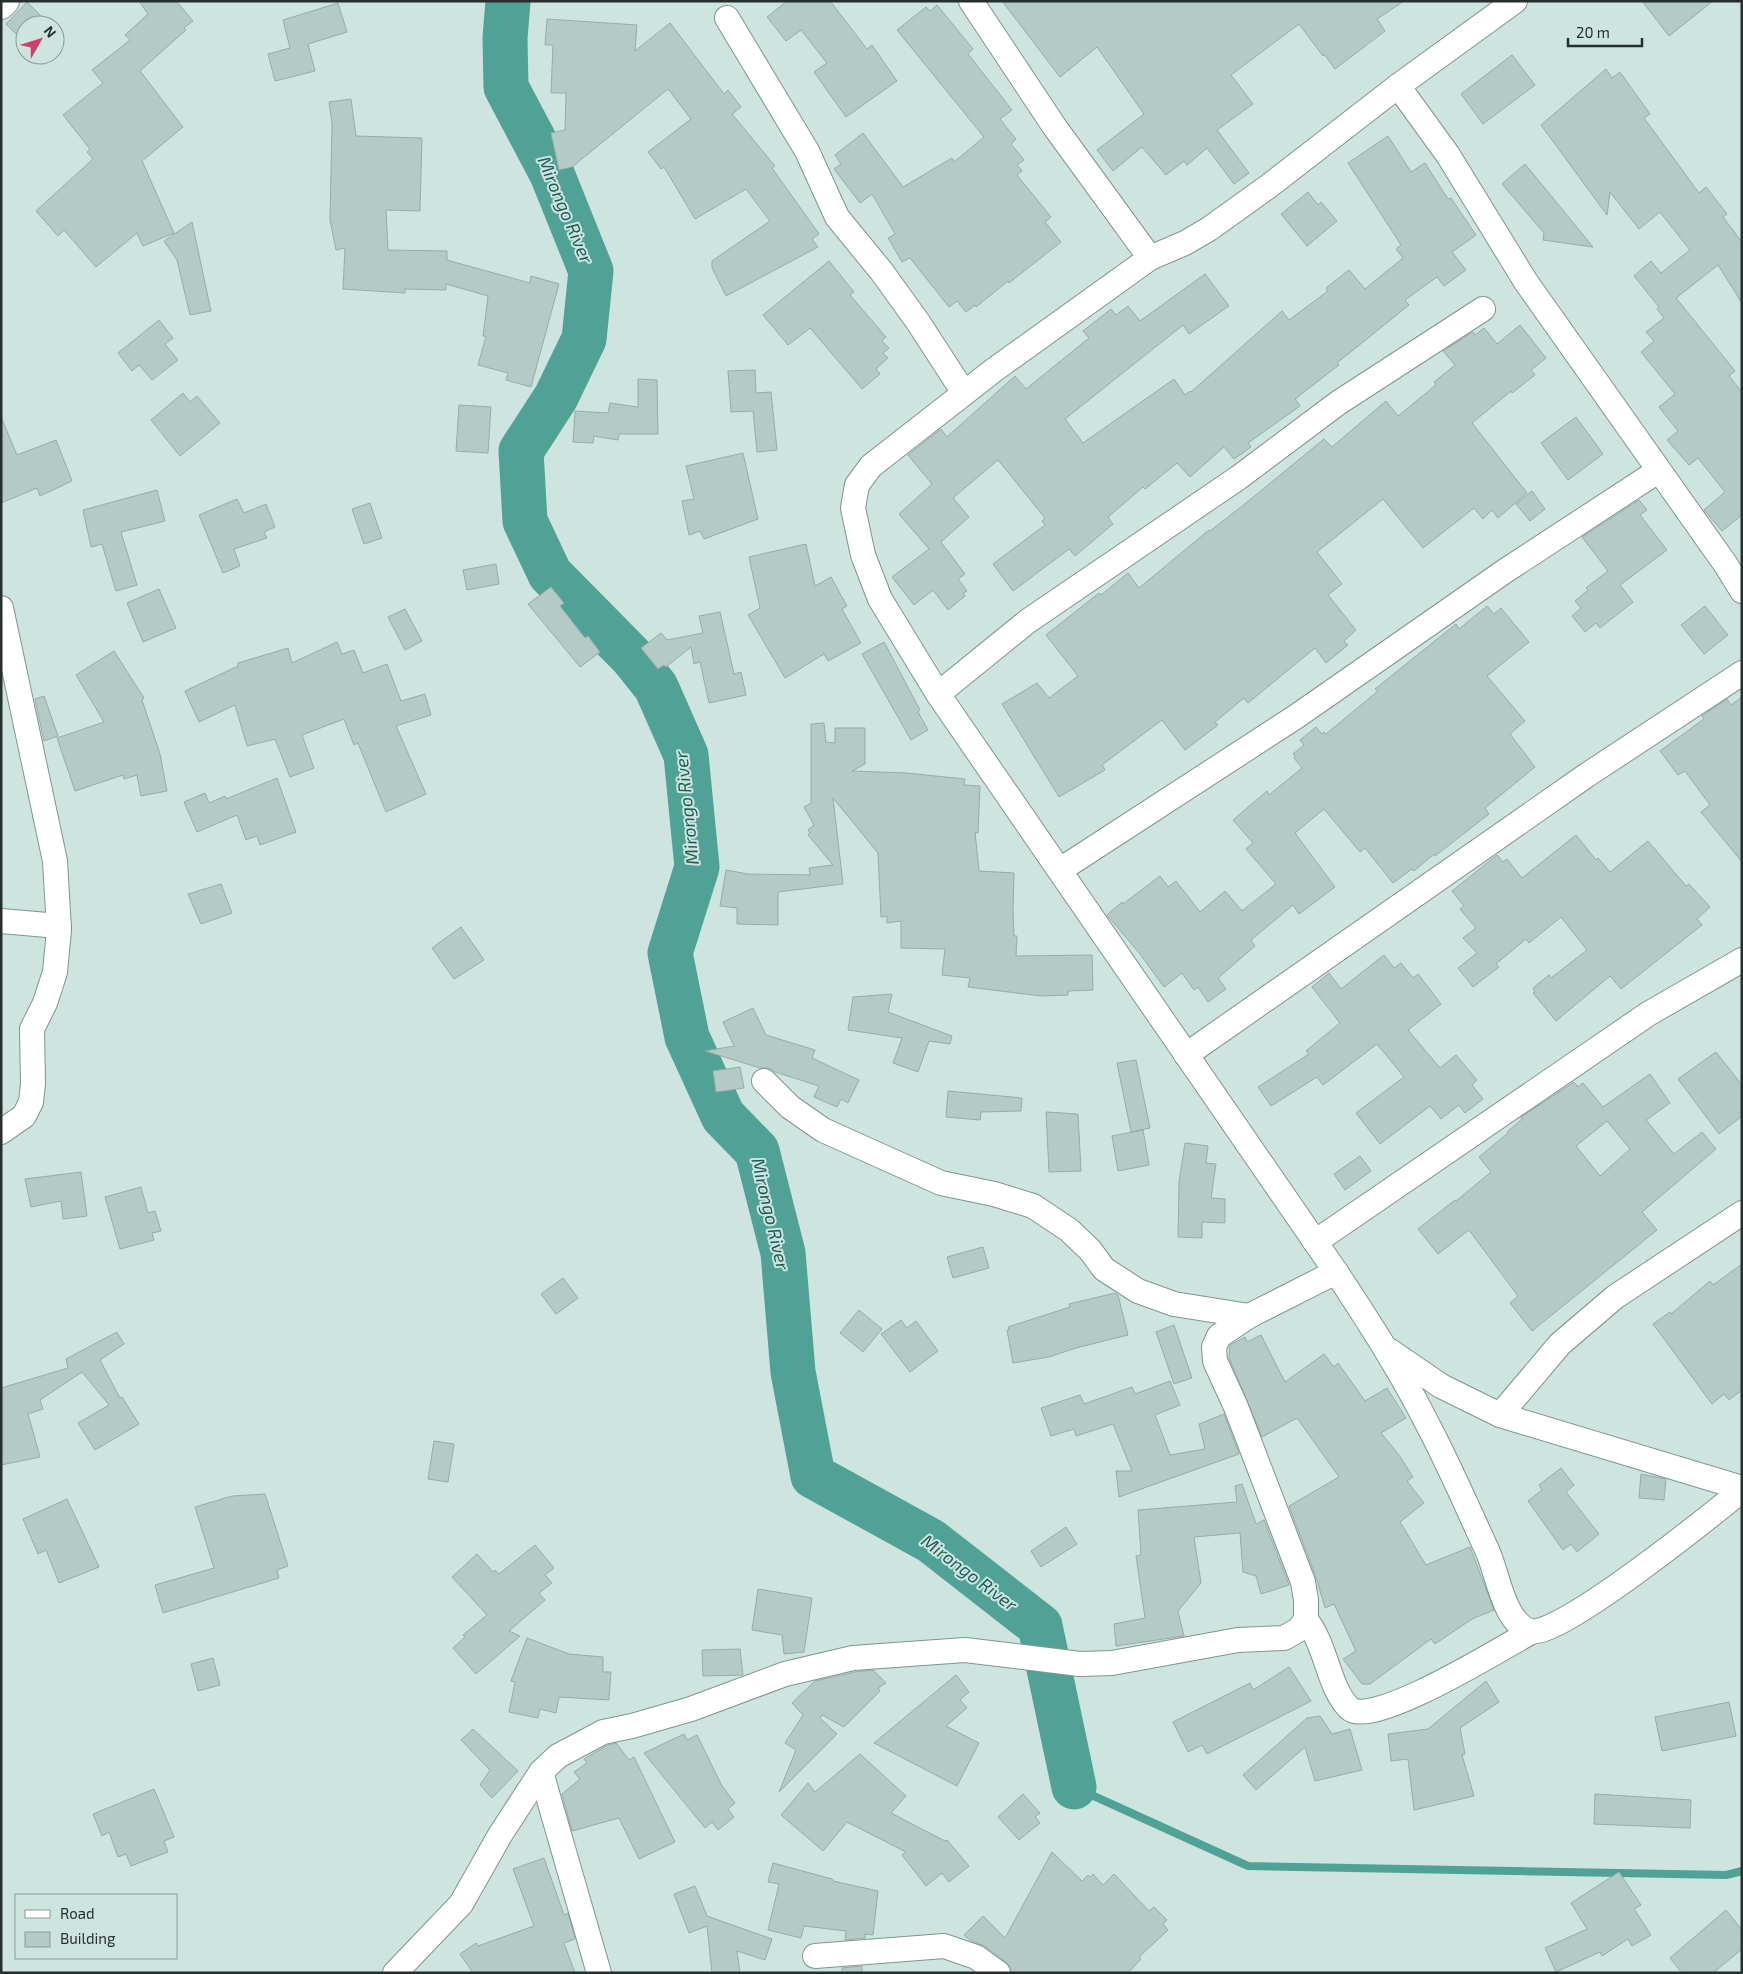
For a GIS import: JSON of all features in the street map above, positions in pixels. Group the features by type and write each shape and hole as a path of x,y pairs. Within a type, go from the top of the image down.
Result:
{"street":[{"path":"1,5 5,1"},
{"path":"970,1 1054,126 1150,258"},
{"path":"1515,1 1398,86 1269,186 1209,229 1185,243 1150,258 994,370 871,466 857,485 853,508 863,555 880,599 938,694 1316,1242 1385,1347 1430,1427 1488,1553 1509,1614 1522,1627 1531,1632"},
{"path":"727,18 807,151 837,217 882,272 918,322 964,393"},
{"path":"1398,86 1448,155 1526,282 1726,565 1742,591"},
{"path":"938,694 1028,621 1238,478 1338,403 1483,309"},
{"path":"1060,870 1298,716 1505,571 1658,470"},
{"path":"1,608 55,861 59,926 55,972 45,1003 32,1028 33,1084 31,1102 24,1116 1,1132"},
{"path":"1186,1055 1587,776 1742,673"},
{"path":"1,921 59,926"},
{"path":"1316,1242 1648,1014 1742,960"},
{"path":"764,1081 790,1107 823,1130 941,1183 994,1194 1033,1206 1069,1230 1090,1250 1104,1269 1138,1291 1174,1304 1249,1316"},
{"path":"1500,1415 1560,1344 1615,1297 1742,1213"},
{"path":"1336,1272 1249,1316 1219,1336 1214,1347 1216,1361 1236,1407 1303,1582 1306,1600 1306,1620 1318,1636 1341,1699 1351,1710 1362,1713 1388,1706 1444,1682 1531,1632 1539,1631 1561,1620 1606,1593 1696,1529 1742,1489"},
{"path":"1385,1347 1441,1386 1500,1415 1742,1489"},
{"path":"395,1973 461,1904 500,1835 540,1772 558,1756 603,1732 632,1726 691,1709 785,1674 853,1658 966,1650 1080,1664 1112,1662 1238,1640 1284,1638 1298,1630 1306,1620"},
{"path":"540,1772 599,1973"},
{"path":"815,1956 944,1946 976,1957 998,1973"}],"building":[{"path":"139,1 176,1 193,21 184,28 186,30 140,71 183,127 142,161 174,233 143,246 137,233 96,267 64,230 58,236 36,211 93,159 87,152 90,149 63,115 103,83 92,70 130,40 125,35 148,14"},
{"path":"787,1 830,1 867,49 872,45 897,81 846,117 814,72 827,63 801,30 786,41 767,17"},
{"path":"1002,1 1404,1 1377,19 1385,31 1335,69 1299,24 1231,75 1253,104 1217,130 1249,173 1234,184 1207,148 1187,165 1184,161 1166,175 1142,147 1113,171 1097,150 1144,114 1097,47 1060,77"},
{"path":"1642,1 1713,1 1669,36"},
{"path":"27,2 40,15 15,15 15,33 6,24"},
{"path":"338,3 347,32 308,44 315,71 275,81 268,54 290,48 283,20"},
{"path":"937,5 973,49 968,54 1012,110 1000,119 1016,139 1011,144 1024,160 1017,165 1022,171 1017,175 1051,217 1045,222 1061,242 1009,283 1008,281 976,307 975,305 966,312 957,301 949,307 910,258 902,262 888,238 895,234 872,194 860,203 834,169 841,164 835,155 863,133 903,187 952,158 954,162 984,137 897,30 926,7 930,11"},
{"path":"547,19 637,25 635,51 670,23 724,94 728,90 741,107 732,114 775,166 772,168 819,234 812,239 818,247 726,296 712,268 712,261 770,221 746,189 695,219 664,167 661,169 648,152 691,119 668,89 572,167 559,170 551,133 565,130 566,93 551,93 553,45 545,45"},
{"path":"1512,55 1535,85 1483,124 1461,94"},
{"path":"1606,69 1612,78 1620,72 1650,114 1644,118 1699,193 1706,187 1727,214 1723,217 1742,242 1742,303 1718,265 1676,298 1735,371 1729,376 1742,392 1742,515 1722,531 1704,510 1725,492 1698,458 1689,465 1667,440 1678,431 1659,407 1675,394 1641,352 1654,341 1646,332 1664,318 1657,309 1659,307 1634,276 1651,261 1661,273 1690,250 1660,212 1639,229 1610,192 1607,215 1541,125"},
{"path":"351,99 356,136 422,138 420,211 386,210 388,250 447,251 447,260 530,283 531,276 559,284 531,387 506,380 508,373 478,365 486,336 483,336 488,296 446,284 446,290 405,289 405,293 343,289 345,248 336,250 330,220 332,124 329,102"},
{"path":"1388,136 1411,172 1425,163 1448,199 1451,198 1476,235 1452,252 1466,270 1444,286 1437,277 1405,300 1409,305 1337,363 1339,365 1295,399 1300,406 1248,443 1251,447 1234,459 1224,447 1190,477 1177,463 1145,489 1143,487 1108,517 1113,524 1075,556 1069,549 1013,591 993,564 1045,525 1042,521 1045,518 998,460 953,498 969,517 941,542 965,574 958,579 967,591 963,593 965,596 948,610 933,590 914,605 892,577 929,549 899,514 932,484 908,455 941,429 947,437 1015,376 1026,389 1089,338 1083,331 1111,309 1116,315 1128,306 1140,321 1205,274 1229,306 1189,334 1183,325 1065,419 1083,443 1174,379 1185,395 1191,392 1282,311 1289,320 1328,291 1326,288 1349,270 1365,289 1403,258 1396,249 1401,245 1348,163"},
{"path":"1525,164 1593,247 1543,240 1544,233 1502,184"},
{"path":"1308,192 1318,205 1321,202 1337,221 1307,246 1281,214"},
{"path":"192,222 211,311 190,315 177,260 164,241"},
{"path":"829,261 854,292 850,295 886,337 882,341 889,348 883,353 888,358 876,369 880,374 862,389 810,328 788,345 763,315"},
{"path":"159,320 173,338 165,344 178,360 152,380 139,365 132,371 118,353"},
{"path":"1520,325 1546,358 1531,370 1535,375 1512,393 1511,391 1472,423 1527,493 1498,518 1492,510 1483,519 1474,508 1423,548 1383,499 1317,552 1342,584 1328,595 1356,630 1344,641 1348,645 1326,663 1315,648 1248,703 1244,698 1215,722 1218,725 1185,750 1162,720 1102,765 1105,770 1059,797 1002,704 1037,683 1049,698 1078,676 1046,635 1099,593 1101,595 1128,573 1139,588 1324,439 1332,447 1386,401 1398,416 1436,385 1434,382 1455,365 1443,351 1473,332 1475,335 1484,328 1497,344"},
{"path":"755,370 756,393 771,392 777,450 757,452 753,411 731,412 728,371"},
{"path":"638,379 657,380 658,434 619,434 618,440 594,436 593,443 573,442 575,411 608,413 610,403 638,407"},
{"path":"183,393 190,402 197,396 220,423 180,456 151,420"},
{"path":"459,405 491,407 488,453 456,451"},
{"path":"1,417 17,455 56,440 72,481 40,496 37,488 1,503"},
{"path":"1576,417 1603,454 1568,480 1541,443"},
{"path":"743,453 758,519 704,539 700,531 689,535 682,501 694,499 686,466"},
{"path":"157,490 165,521 121,532 137,585 116,591 102,544 91,547 83,510"},
{"path":"1532,491 1545,509 1530,521 1516,504"},
{"path":"237,499 244,513 266,504 275,527 264,532 267,538 234,549 240,566 223,573 199,515"},
{"path":"1639,500 1647,510 1640,515 1667,550 1620,585 1633,602 1600,628 1596,623 1585,632 1572,616 1581,608 1575,601 1588,590 1586,588 1608,571 1582,537"},
{"path":"370,503 382,538 364,544 352,509"},
{"path":"806,544 815,586 831,577 847,606 842,609 861,643 828,661 824,654 785,678 748,615 760,608 749,557"},
{"path":"496,564 499,584 467,590 463,570"},
{"path":"551,587 564,603 560,606 585,638 588,636 600,652 580,667 528,604"},
{"path":"159,589 176,628 143,642 127,603"},
{"path":"1487,606 1494,614 1501,608 1529,642 1487,676 1525,721 1510,734 1535,767 1485,808 1489,814 1435,856 1434,854 1414,871 1412,869 1393,883 1365,848 1360,852 1324,809 1295,833 1335,887 1299,914 1293,905 1251,940 1255,946 1218,978 1226,989 1208,1002 1198,987 1194,990 1182,973 1164,987 1140,954 1107,915 1122,902 1123,904 1160,876 1168,887 1176,881 1200,912 1225,891 1242,911 1276,884 1246,849 1253,843 1233,820 1267,791 1269,795 1302,768 1293,754 1304,745 1300,740 1316,727 1322,734 1324,732 1326,734 1378,691 1375,689 1456,624 1459,629"},
{"path":"1705,606 1728,635 1704,654 1681,625"},
{"path":"405,609 422,641 405,650 388,617"},
{"path":"720,612 734,674 741,672 746,695 709,703 700,662 694,664 691,647 666,667 664,665 658,669 641,648 661,633 667,640 703,633 699,616"},
{"path":"337,642 342,654 354,650 363,673 387,664 401,701 425,694 431,715 396,726 426,794 386,812 358,743 354,745 344,719 302,735 314,768 290,777 275,739 247,746 235,705 199,722 185,691 238,666 238,663 288,648 292,663"},
{"path":"884,642 920,710 918,712 928,730 911,740 862,654"},
{"path":"114,651 144,698 142,700 160,754 167,791 141,796 137,775 124,779 123,775 75,791 57,738 104,722 76,675"},
{"path":"44,696 58,736 44,741 35,699"},
{"path":"1742,697 1742,862 1701,812 1710,805 1685,771 1678,775 1660,751 1704,719 1702,716 1727,699 1731,705"},
{"path":"824,723 826,742 835,743 835,728 865,728 865,764 852,771 906,773 965,779 964,785 980,786 978,833 975,832 979,871 1014,873 1013,911 1014,936 1017,936 1016,956 1092,955 1093,990 1068,991 1068,995 1041,996 968,987 970,978 942,975 945,949 901,948 901,921 887,923 887,916 881,917 878,853 833,798 843,884 778,892 778,925 737,924 737,908 720,906 726,870 748,874 810,875 809,868 833,865 808,835 810,833 808,830 814,825 804,807 811,803 811,724"},
{"path":"277,778 296,832 260,845 257,836 246,840 237,815 197,832 184,802 205,793 209,803 225,796 226,799"},
{"path":"1576,835 1596,860 1598,858 1610,872 1648,841 1686,886 1689,884 1710,907 1697,919 1702,925 1621,989 1610,976 1556,1021 1533,993 1535,992 1533,988 1549,975 1551,978 1587,950 1561,917 1529,943 1526,939 1496,964 1499,967 1473,987 1458,968 1477,953 1463,938 1476,928 1460,909 1464,906 1452,891 1497,855 1503,862 1507,859 1522,878"},
{"path":"221,884 232,913 201,924 188,894"},
{"path":"461,927 484,960 454,979 432,948"},
{"path":"1384,955 1394,968 1401,963 1413,978 1418,974 1441,1004 1408,1030 1440,1068 1456,1055 1477,1080 1472,1085 1483,1099 1465,1113 1459,1105 1441,1119 1430,1106 1380,1144 1356,1113 1404,1077 1377,1044 1323,1085 1317,1077 1271,1106 1258,1087 1309,1054 1306,1051 1340,1023 1312,987 1329,973 1341,989"},
{"path":"892,994 888,1012 952,1036 950,1044 929,1041 918,1072 893,1063 902,1038 848,1030 853,997"},
{"path":"753,1008 766,1035 815,1050 812,1058 859,1080 848,1103 841,1099 837,1107 814,1097 819,1086 768,1068 760,1068 705,1051 734,1046 723,1022"},
{"path":"1716,1052 1742,1085 1742,1116 1719,1134 1678,1079"},
{"path":"1136,1060 1150,1128 1131,1132 1117,1063"},
{"path":"740,1067 744,1088 716,1092 713,1071"},
{"path":"1650,1074 1670,1103 1646,1120 1674,1154 1702,1132 1716,1149 1642,1212 1657,1230 1532,1331 1510,1303 1518,1296 1469,1230 1438,1254 1418,1229 1491,1172 1479,1157 1508,1133 1522,1119 1521,1117 1574,1082 1578,1087 1583,1083 1603,1107","holes":["1607,1121 1630,1149 1600,1176 1576,1146"]},
{"path":"948,1091 1022,1098 1021,1111 981,1112 980,1120 946,1117"},
{"path":"1046,1112 1078,1114 1081,1171 1049,1172"},
{"path":"1143,1130 1149,1165 1118,1171 1112,1136"},
{"path":"1185,1143 1208,1146 1206,1163 1216,1164 1211,1198 1225,1199 1225,1223 1202,1222 1202,1238 1178,1237 1179,1182"},
{"path":"1360,1156 1371,1171 1345,1190 1334,1174"},
{"path":"81,1172 87,1216 63,1219 61,1201 31,1207 25,1179"},
{"path":"141,1187 148,1213 155,1211 161,1231 152,1233 154,1240 120,1249 105,1197"},
{"path":"983,1247 989,1268 953,1278 947,1257"},
{"path":"1742,1264 1742,1390 1729,1400 1724,1394 1712,1404 1653,1324 1670,1312 1671,1314 1710,1281 1713,1285"},
{"path":"563,1278 578,1298 556,1314 541,1294"},
{"path":"1115,1293 1118,1295 1128,1335 1049,1357 1013,1363 1008,1327 1070,1307 1069,1304"},
{"path":"859,1310 882,1329 863,1352 840,1333"},
{"path":"901,1320 907,1328 916,1321 938,1351 910,1372 881,1334"},
{"path":"1174,1325 1192,1378 1174,1384 1156,1332"},
{"path":"117,1332 124,1344 100,1360 120,1398 122,1397 139,1424 95,1450 78,1423 109,1405 82,1372 40,1400 43,1409 28,1414 40,1457 1,1465 1,1388 68,1368 66,1359"},
{"path":"1261,1335 1285,1382 1324,1354 1334,1367 1338,1363 1365,1401 1387,1388 1406,1418 1381,1433 1399,1455 1413,1477 1407,1481 1424,1503 1400,1522 1426,1565 1470,1547 1494,1610 1472,1619 1435,1644 1431,1639 1370,1684 1362,1684 1343,1659 1356,1651 1334,1604 1325,1608 1316,1577 1289,1506 1339,1477 1297,1418 1262,1437 1229,1358 1230,1345 1245,1337 1247,1342"},
{"path":"1170,1381 1180,1405 1155,1415 1170,1455 1205,1449 1199,1424 1224,1414 1239,1454 1119,1497 1116,1471 1132,1471 1113,1424 1076,1436 1074,1429 1051,1436 1041,1408 1080,1395 1084,1404 1132,1387 1135,1394"},
{"path":"434,1441 454,1444 448,1482 428,1479"},
{"path":"1561,1468 1574,1485 1566,1492 1599,1534 1577,1552 1571,1544 1563,1550 1528,1501 1542,1490 1539,1485"},
{"path":"1641,1474 1666,1479 1664,1500 1639,1498"},
{"path":"1242,1484 1256,1524 1264,1520 1289,1585 1261,1594 1256,1576 1243,1572 1240,1533 1194,1537 1201,1583 1178,1611 1184,1636 1116,1646 1114,1624 1145,1618 1136,1556 1141,1555 1138,1510 1237,1502 1235,1486"},
{"path":"265,1494 288,1566 277,1570 279,1578 163,1613 155,1585 214,1568 195,1507 232,1496"},
{"path":"67,1499 99,1567 59,1583 46,1550 38,1554 23,1519"},
{"path":"1066,1527 1077,1544 1041,1567 1031,1551"},
{"path":"535,1545 554,1568 545,1575 552,1583 539,1593 545,1600 509,1631 520,1636 476,1674 453,1648 465,1637 463,1635 487,1615 452,1577 477,1554 493,1572 495,1570 499,1574"},
{"path":"758,1589 812,1598 804,1652 784,1654 782,1635 752,1630"},
{"path":"527,1638 569,1654 603,1657 603,1672 611,1672 609,1700 559,1697 556,1713 540,1709 538,1718 509,1712 515,1682 511,1681"},
{"path":"740,1649 743,1675 703,1676 702,1650"},
{"path":"213,1658 220,1685 198,1691 191,1664"},
{"path":"1289,1667 1311,1701 1207,1754 1202,1745 1188,1752 1173,1722 1250,1683 1253,1690"},
{"path":"873,1670 886,1683 878,1688 880,1691 844,1727 822,1715 820,1718 837,1734 779,1792 796,1750 785,1743 803,1715 792,1703 815,1681"},
{"path":"956,1675 969,1692 960,1700 967,1708 946,1726 979,1743 957,1786 874,1743"},
{"path":"1486,1681 1499,1702 1460,1728 1465,1754 1462,1755 1474,1796 1414,1810 1408,1759 1391,1761 1388,1734 1428,1729"},
{"path":"1729,1702 1736,1736 1662,1751 1655,1717"},
{"path":"1320,1716 1332,1734 1350,1729 1362,1770 1315,1781 1305,1747 1256,1790 1243,1775 1307,1718"},
{"path":"473,1729 518,1771 492,1798 480,1785 490,1770 461,1740"},
{"path":"684,1734 687,1740 697,1735 722,1786 735,1803 728,1809 734,1817 718,1830 712,1822 705,1828 644,1753"},
{"path":"616,1743 629,1760 634,1757 675,1842 639,1859 619,1818 572,1831 562,1794 580,1779 574,1772 587,1763 584,1759 608,1745"},
{"path":"860,1754 906,1796 891,1813 945,1841 947,1840 969,1866 949,1882 942,1873 926,1886 902,1855 906,1852 847,1822 823,1851 781,1815 808,1783 815,1792"},
{"path":"154,1789 174,1837 164,1841 168,1852 131,1866 126,1854 118,1857 109,1832 102,1836 93,1814"},
{"path":"1023,1794 1040,1813 1035,1817 1040,1823 1019,1840 998,1817"},
{"path":"1595,1794 1691,1800 1690,1828 1594,1824"},
{"path":"1052,1852 1082,1881 1088,1875 1090,1877 1093,1874 1103,1885 1114,1874 1149,1911 1154,1907 1167,1920 1163,1924 1168,1930 1139,1957 1141,1959 1128,1973 1011,1973 1010,1967 1006,1962 984,1946 964,1935 983,1916 1005,1938"},
{"path":"544,1858 564,1915 568,1913 575,1939 564,1943 575,1973 473,1973 460,1954 476,1943 478,1946 534,1926 513,1869"},
{"path":"773,1863 832,1879 833,1881 878,1891 873,1935 865,1934 865,1938 845,1940 846,1931 804,1926 801,1938 768,1930 779,1884 768,1882"},
{"path":"1619,1872 1641,1905 1634,1909 1651,1935 1632,1946 1628,1939 1602,1956 1600,1952 1556,1972 1545,1948 1587,1929 1571,1903"},
{"path":"695,1886 707,1916 772,1939 765,1960 737,1951 740,1973 712,1973 707,1926 689,1933 674,1894"},
{"path":"1726,1910 1742,1930 1742,1949 1713,1973 1682,1973 1670,1958"},
{"path":"862,1966 862,1973 842,1973 842,1968"}],"waterway":[{"name":"Mirongo River","path":"508,1 505,38 506,87 552,174 591,271 584,339 556,397 521,451 525,521 550,574 632,657 656,687 686,755 697,867 670,953 687,1037 723,1116 757,1151 783,1253 793,1372 813,1476 931,1541 1040,1626 1074,1787"},
{"path":"1074,1787 1248,1866 1726,1875 1742,1871"}]}
